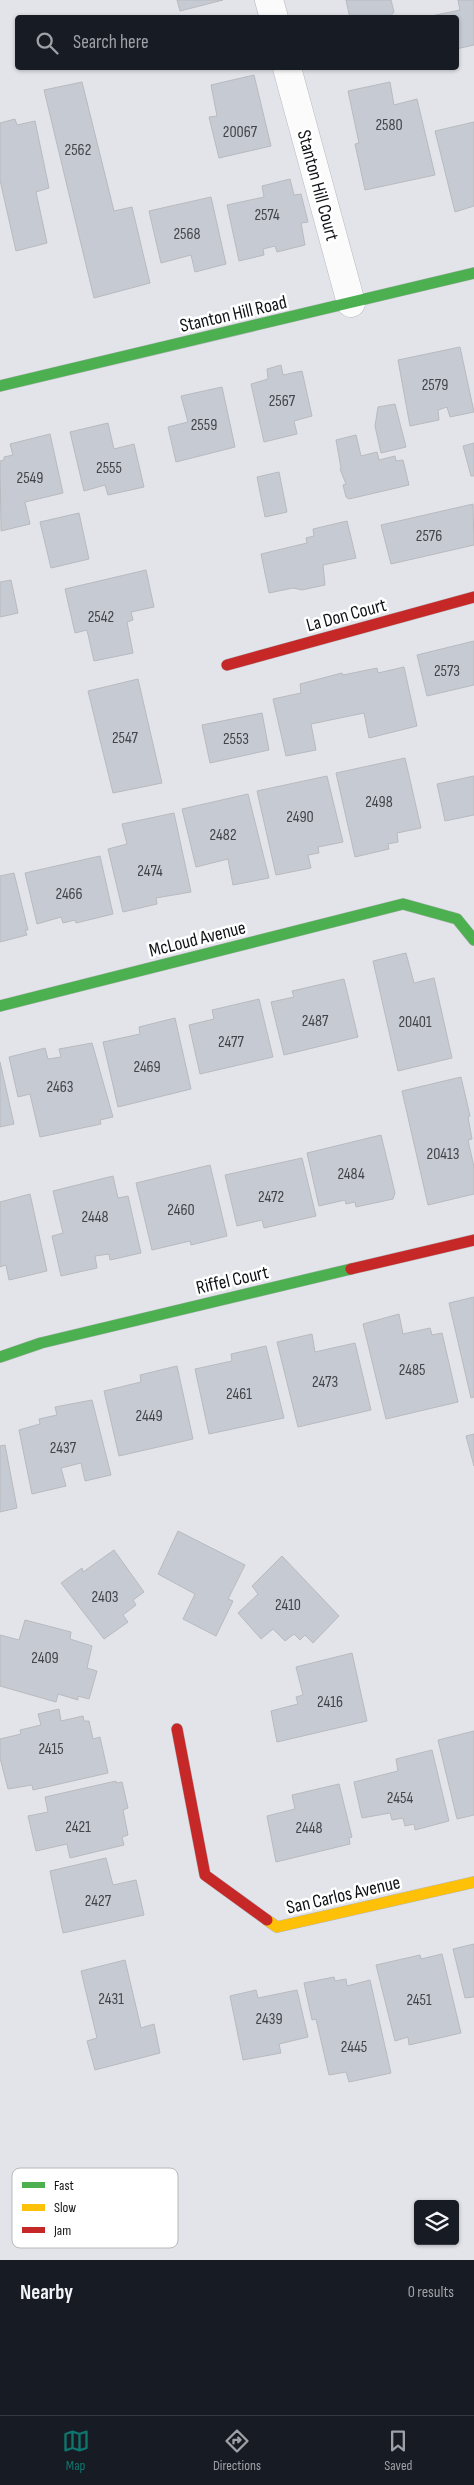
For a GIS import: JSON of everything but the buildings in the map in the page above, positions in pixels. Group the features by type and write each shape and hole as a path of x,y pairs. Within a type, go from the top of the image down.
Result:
{"street":[{"path":"269,0 273,15"},
{"name":"Stanton Hill Court","path":"288,70 351,303"},
{"name":"Stanton Hill Road","path":"0,386 474,272"},
{"name":"La Don Court","path":"226,665 474,597"},
{"name":"McLoud Avenue","path":"0,1006 404,904 457,918 474,940"},
{"name":"Riffel Court","path":"0,1357 41,1343 474,1240"},
{"name":"San Carlos Avenue","path":"177,1729 205,1876 277,1927 474,1882"}],"traffic: fast":[{"path":"0,386 474,273"},
{"path":"0,1006 403,904 457,919 474,940"},
{"path":"0,1357 41,1343 351,1269"}],"traffic: slow":[{"path":"267,1920 277,1927 474,1882"}],"traffic: jam":[{"path":"227,665 474,597"},
{"path":"351,1269 474,1240"},
{"path":"177,1729 205,1875 267,1920"}]}
